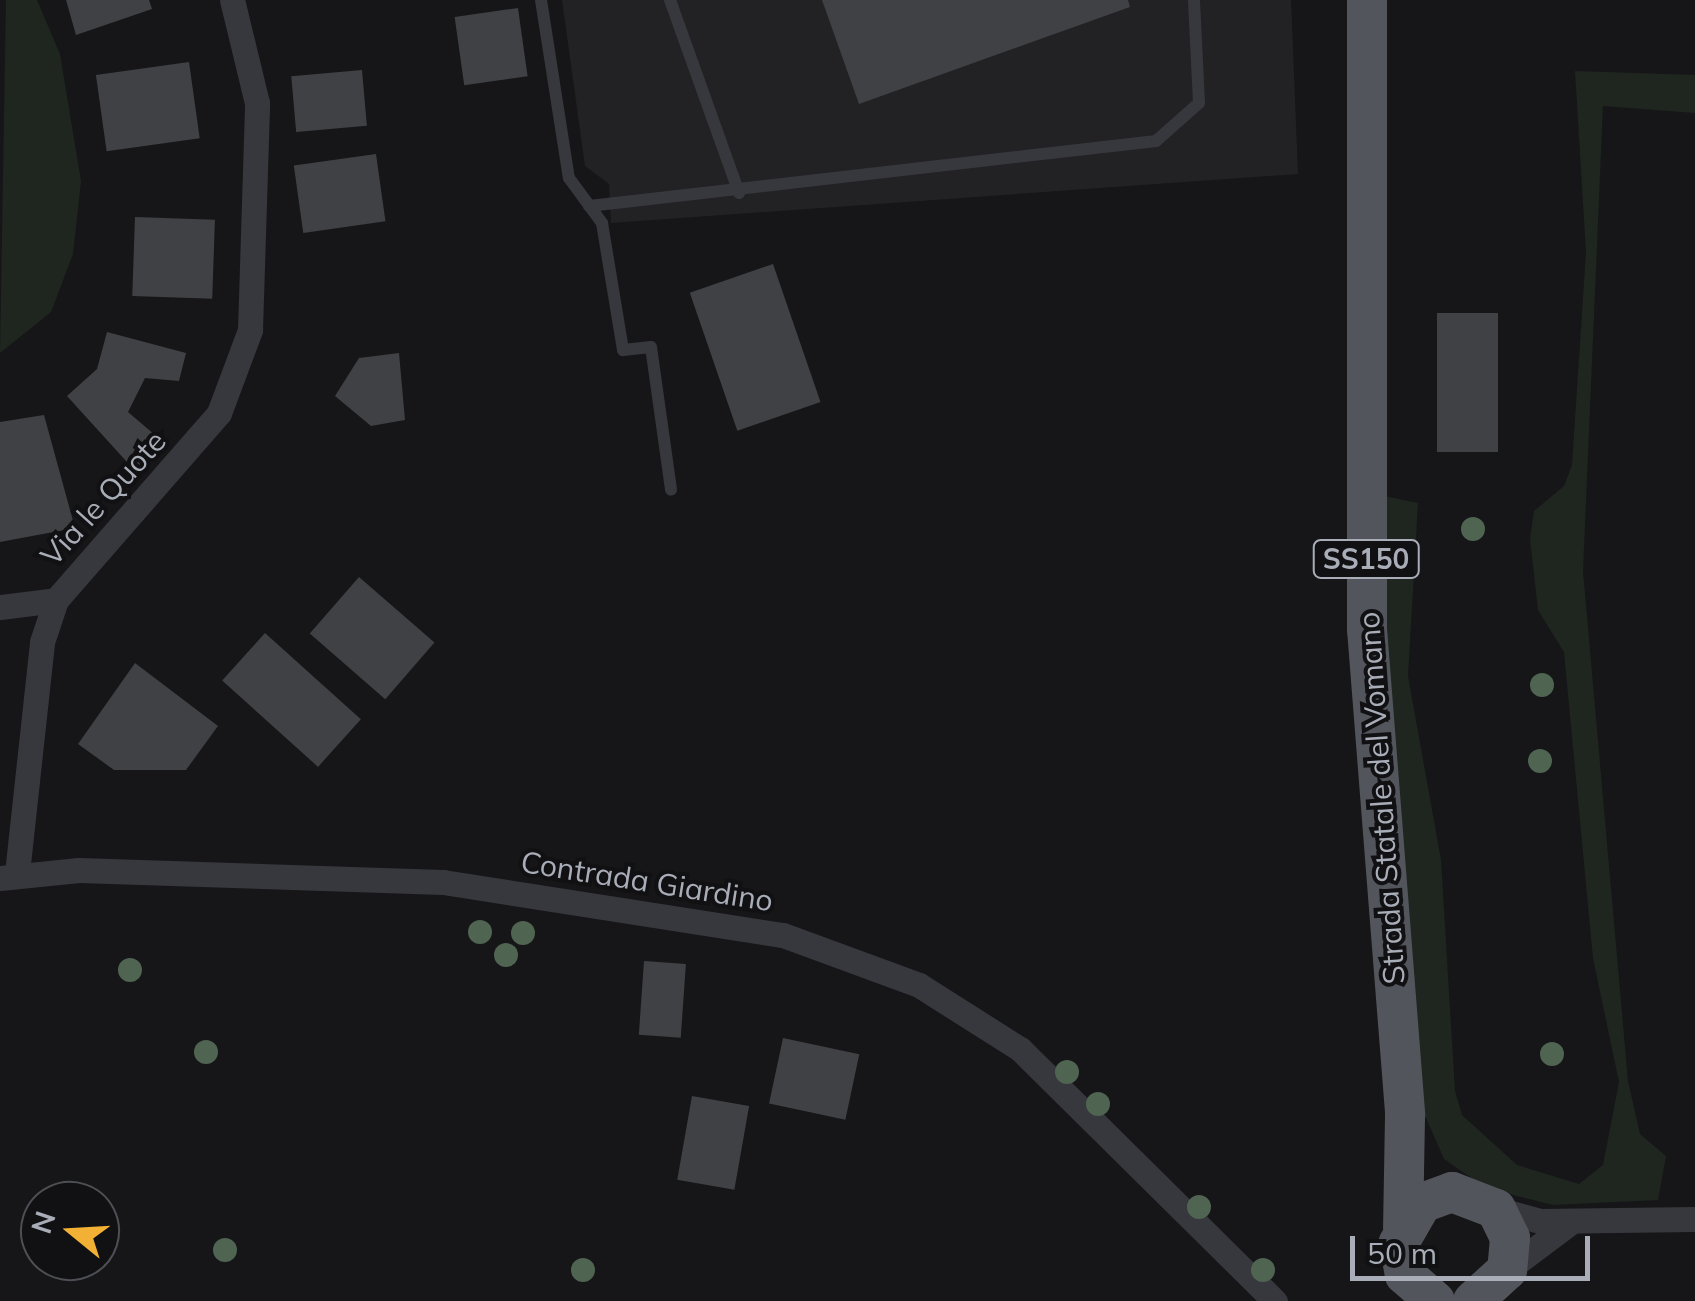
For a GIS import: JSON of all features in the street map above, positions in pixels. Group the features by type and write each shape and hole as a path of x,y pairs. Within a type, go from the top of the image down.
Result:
{"main road":[{"name":"Strada Statale del Vomano","path":"1367,0 1367,628 1404,1116 1400,1259 1423,1296"},
{"name":"Strada Statale del Vomano","path":"1404,1116 1420,1153 1482,1201"},
{"path":"1403,1228 1436,1195 1482,1201 1510,1238 1507,1270 1473,1301"}],"street":[{"name":"Via le Quote","path":"8,876 42,642 56,600 219,413 250,330 257,103 232,0"},
{"path":"0,607 56,600"},
{"name":"Contrada Giardino","path":"8,876 443,882 783,935 919,985 1020,1049 1274,1301"},
{"path":"1482,1201 1572,1221 1695,1219"},
{"path":"1507,1270 1572,1221"}],"lane":[{"path":"541,0 569,178 602,223 622,350 651,347 671,490"},
{"path":"670,0 739,193"},
{"path":"589,206 739,193 883,168 1156,141 1198,103 1194,0"}],"shaded area":[{"path":"6,0 37,0 60,54 81,181 73,254 51,312 0,353"},
{"path":"562,0 1291,0 1298,174 611,223 609,184 585,166"},
{"path":"1575,71 1695,75 1695,113 1603,106 1583,571 1628,1081 1640,1134 1666,1156 1658,1200 1553,1205 1486,1188 1444,1159 1423,1111 1385,719 1384,496 1418,503 1408,676 1441,860 1455,1091 1462,1115 1517,1165 1579,1184 1603,1165 1619,1082 1593,958 1564,652 1538,610 1530,539 1534,511 1564,486 1572,465 1586,252"}],"building":[{"path":"66,0 149,0 152,9 76,35"},
{"path":"822,0 1128,0 1130,7 859,104"},
{"path":"518,8 528,76 464,85 455,17"},
{"path":"189,62 200,138 107,151 96,75"},
{"path":"362,70 367,126 296,132 291,76"},
{"path":"376,154 385,221 303,233 294,166"},
{"path":"135,217 215,220 212,299 132,296"},
{"path":"773,264 821,402 737,431 690,293"},
{"path":"1437,313 1498,313 1498,452 1437,452"},
{"path":"107,332 186,353 179,381 145,378 128,412 162,441 136,472 67,396 97,369"},
{"path":"399,353 405,420 371,426 335,396 359,358"},
{"path":"44,415 75,528 0,542 0,422"},
{"path":"359,577 434,643 385,699 310,634"},
{"path":"265,633 361,719 318,767 222,681"},
{"path":"135,663 218,726 186,770 114,770 78,744"},
{"path":"644,961 686,964 681,1038 639,1035"},
{"path":"783,1038 859,1054 845,1120 769,1104"},
{"path":"692,1096 749,1106 734,1190 677,1180"}]}
